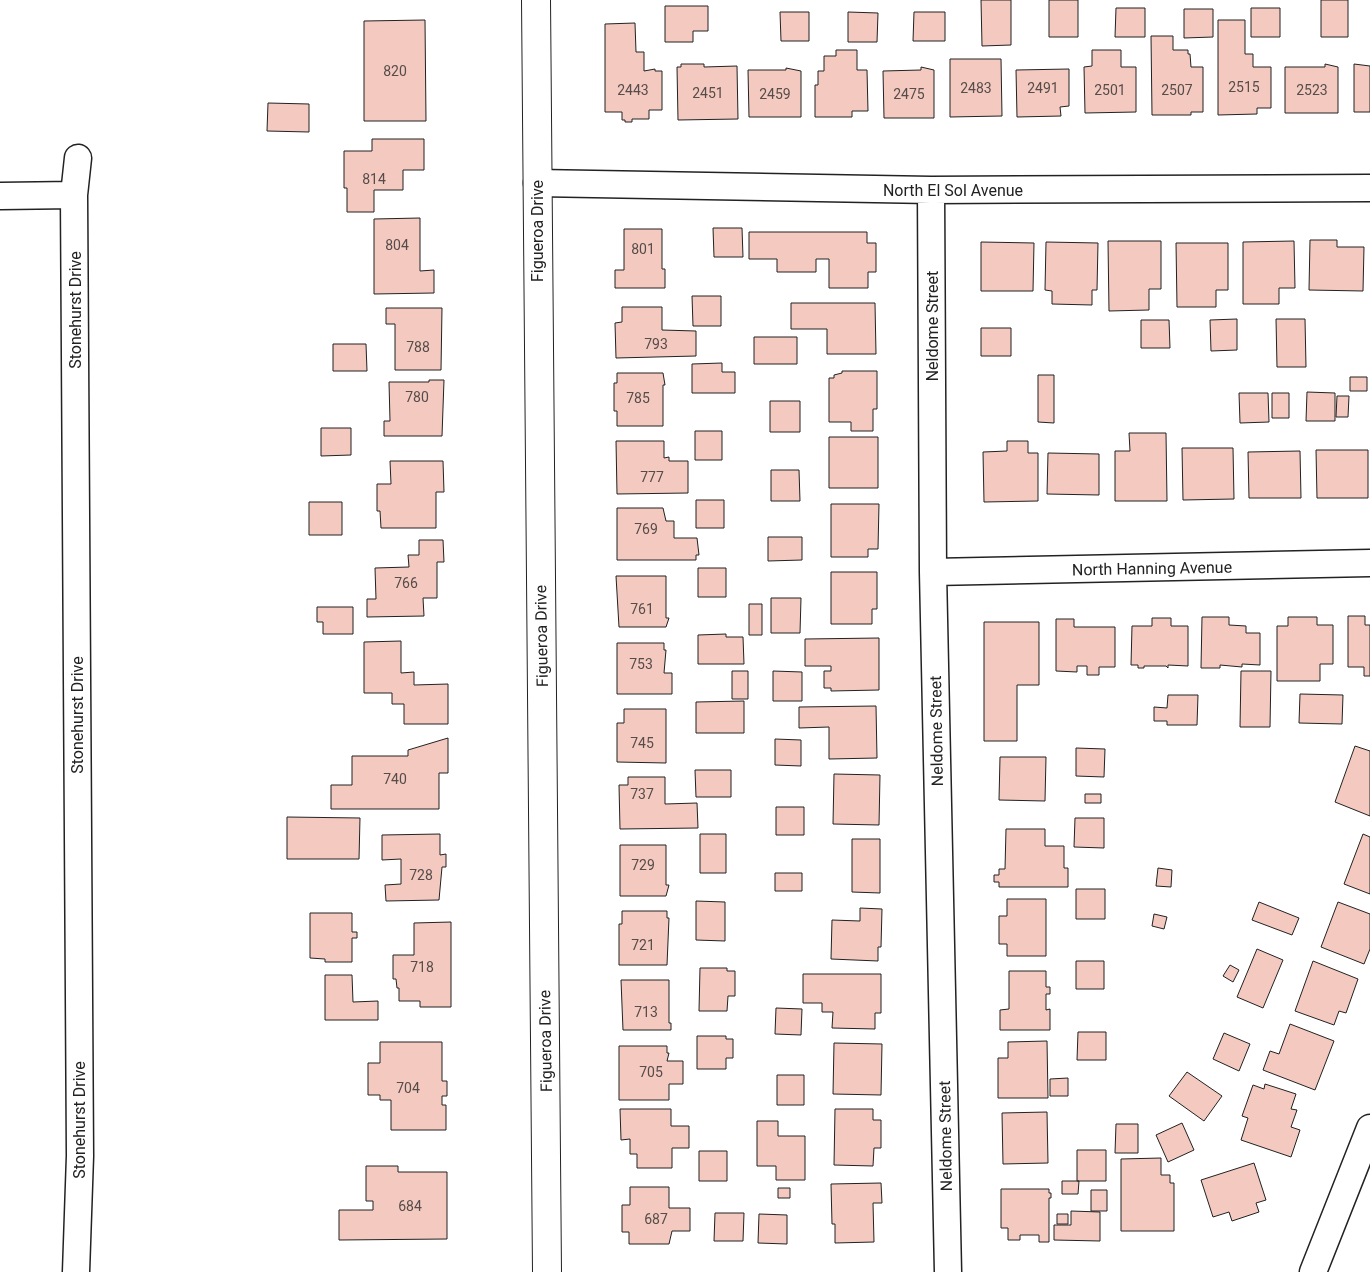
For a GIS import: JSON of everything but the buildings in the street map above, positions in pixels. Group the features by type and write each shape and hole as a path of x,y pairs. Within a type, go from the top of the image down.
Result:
{"street":[{"name":"Figueroa Drive","path":"536,0 547,1272"},
{"name":"Stonehurst Drive","path":"76,1272 80,1156 74,195 78,158"},
{"name":"North El Sol Avenue","path":"537,183 931,190 1370,188"},
{"name":"Neldome Street","path":"931,190 933,572 948,1272"},
{"path":"0,196 74,195"},
{"name":"North Hanning Avenue","path":"933,572 1370,564"},
{"path":"1313,1272 1370,1128"}]}
